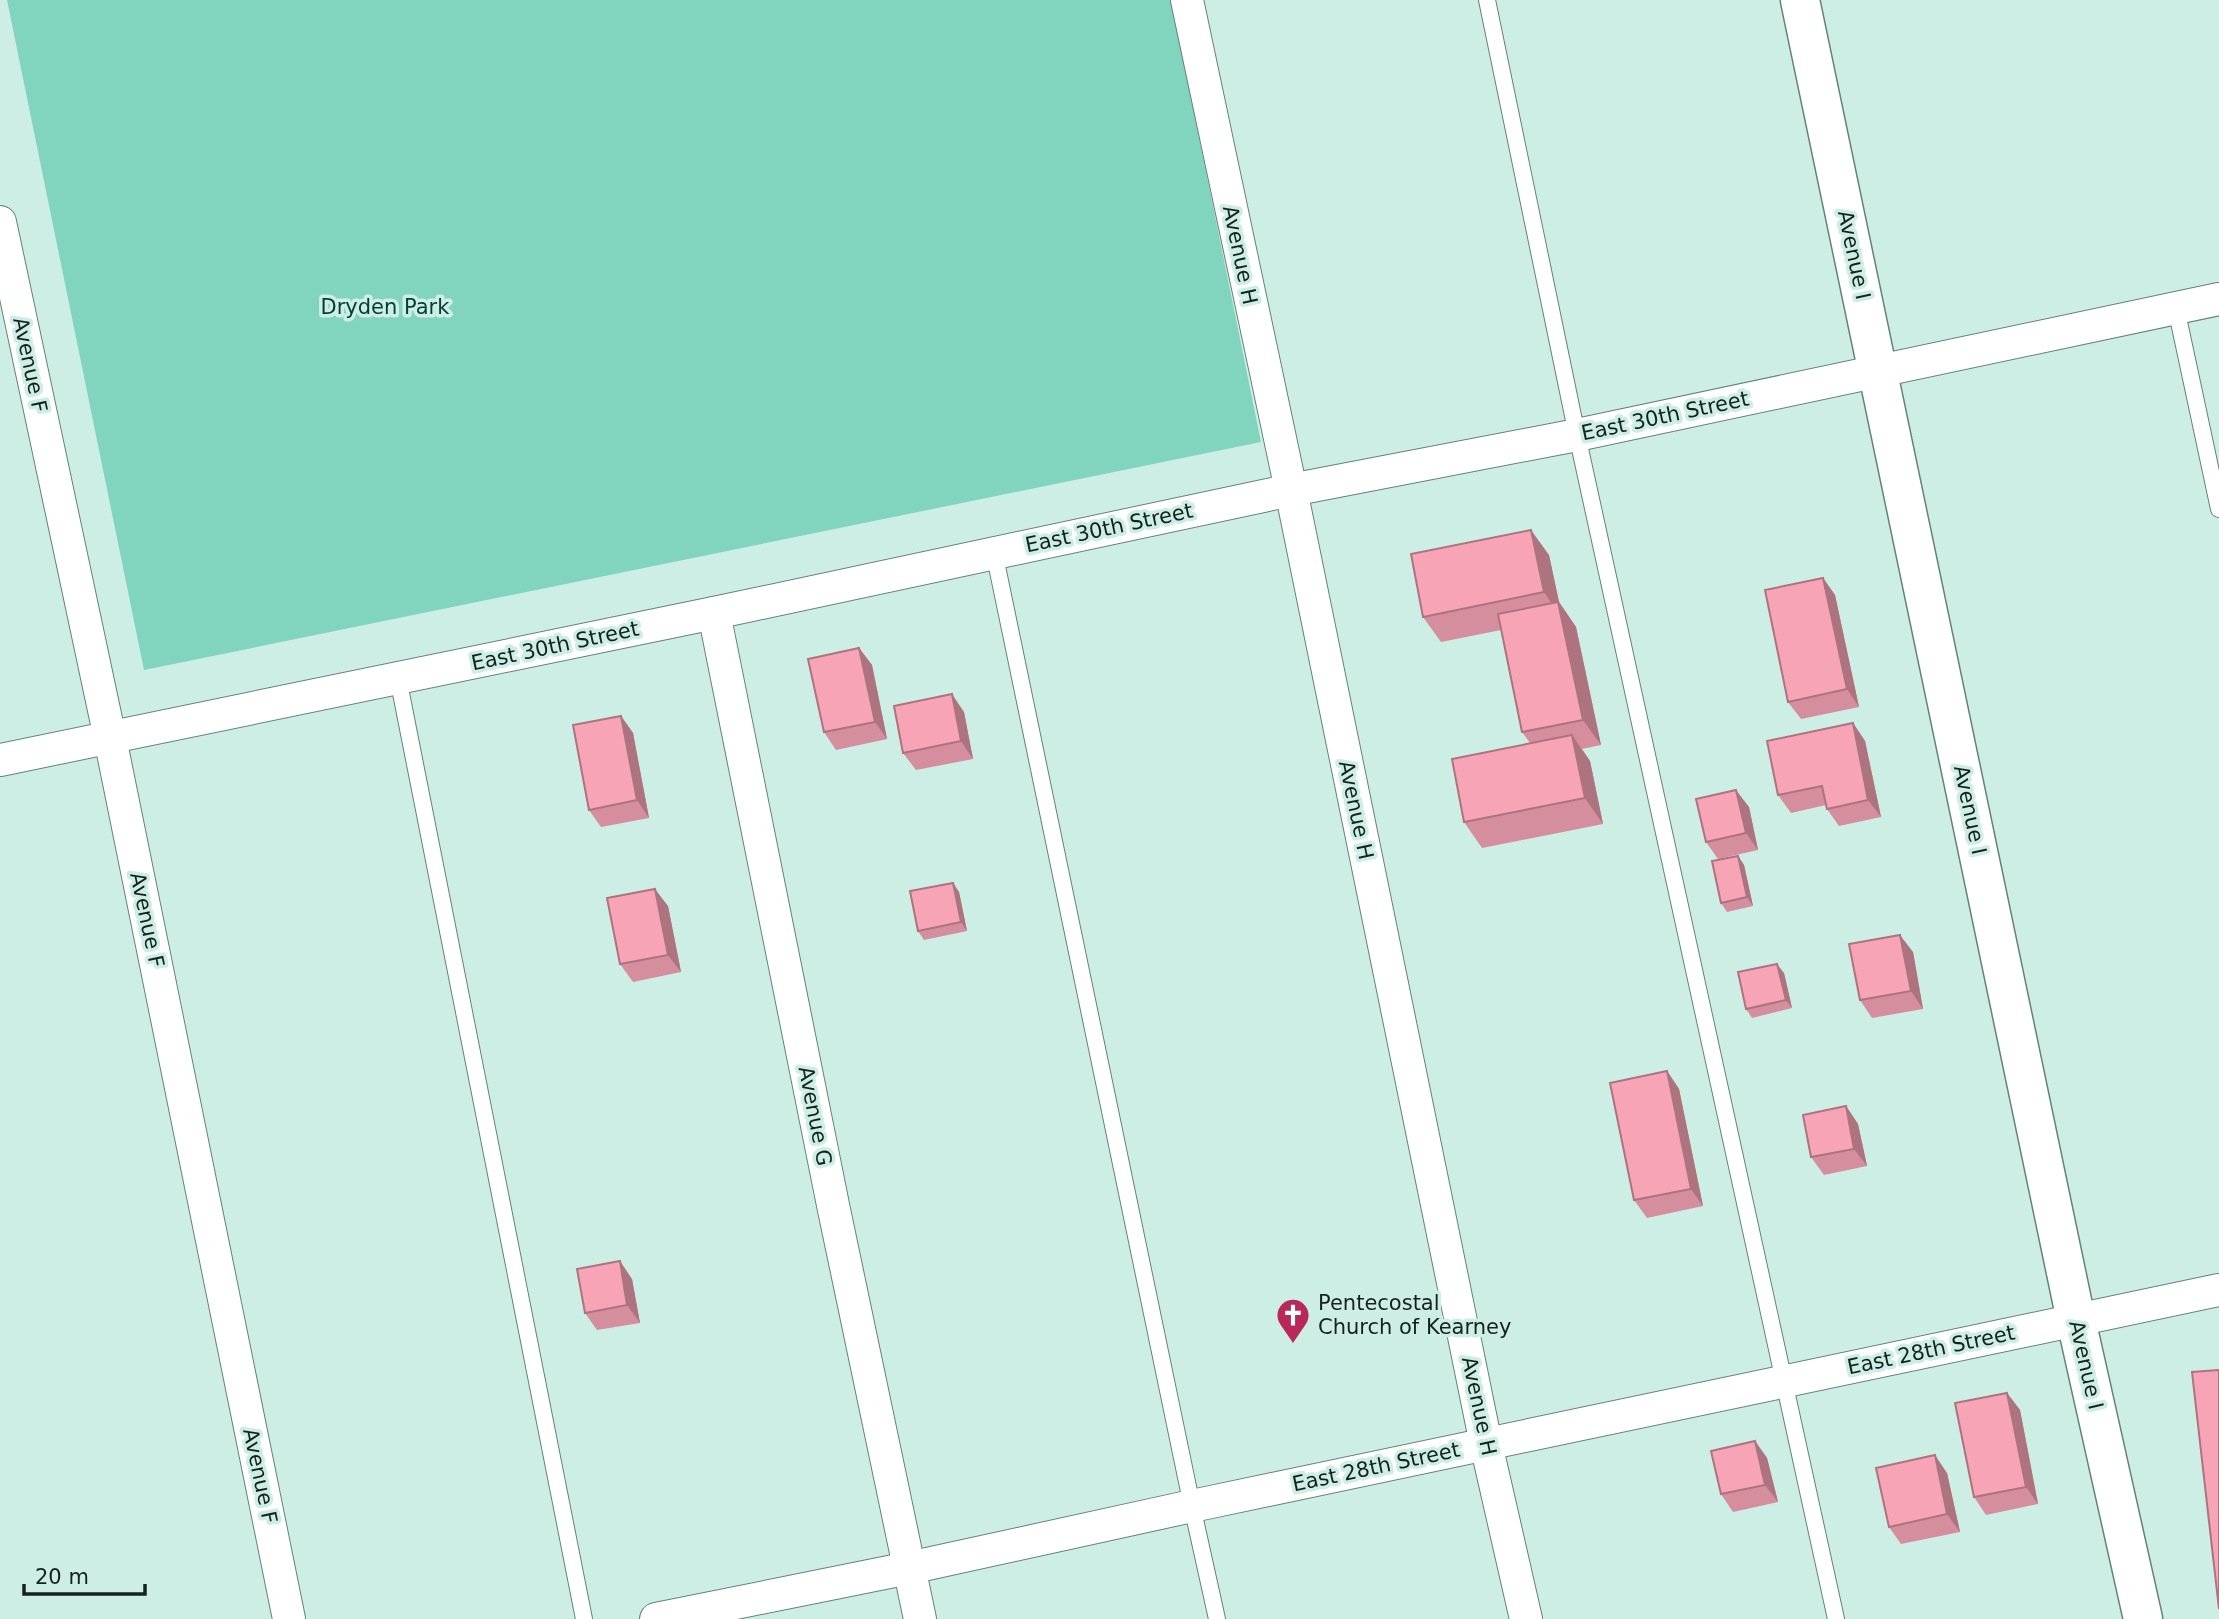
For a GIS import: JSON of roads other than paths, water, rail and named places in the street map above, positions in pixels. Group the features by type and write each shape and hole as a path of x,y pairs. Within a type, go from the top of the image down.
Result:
{"street":[{"name":"Avenue H","path":"1187,0 1291,491 1486,1444 1526,1619"},
{"name":"Avenue I","path":"1800,0 2076,1320 2143,1619"},
{"name":"Avenue F","path":"0,222 110,738 289,1619"},
{"name":"East 30th Street","path":"0,760 714,613 994,552 1577,435 2219,299"},
{"name":"Avenue G","path":"714,613 830,1191 920,1619"},
{"name":"East 28th Street","path":"656,1619 909,1568 2219,1290"}],"lane":[{"path":"1486,0 1577,435 1836,1619"},
{"path":"2176,308 2219,509"},
{"path":"994,552 1217,1619"},
{"path":"398,678 584,1619"}],"place":[{"name":"Pentecostal Church of Kearney","path":"1293,1345"}],"park label":[{"name":"Dryden Park","path":"385,307"}]}
